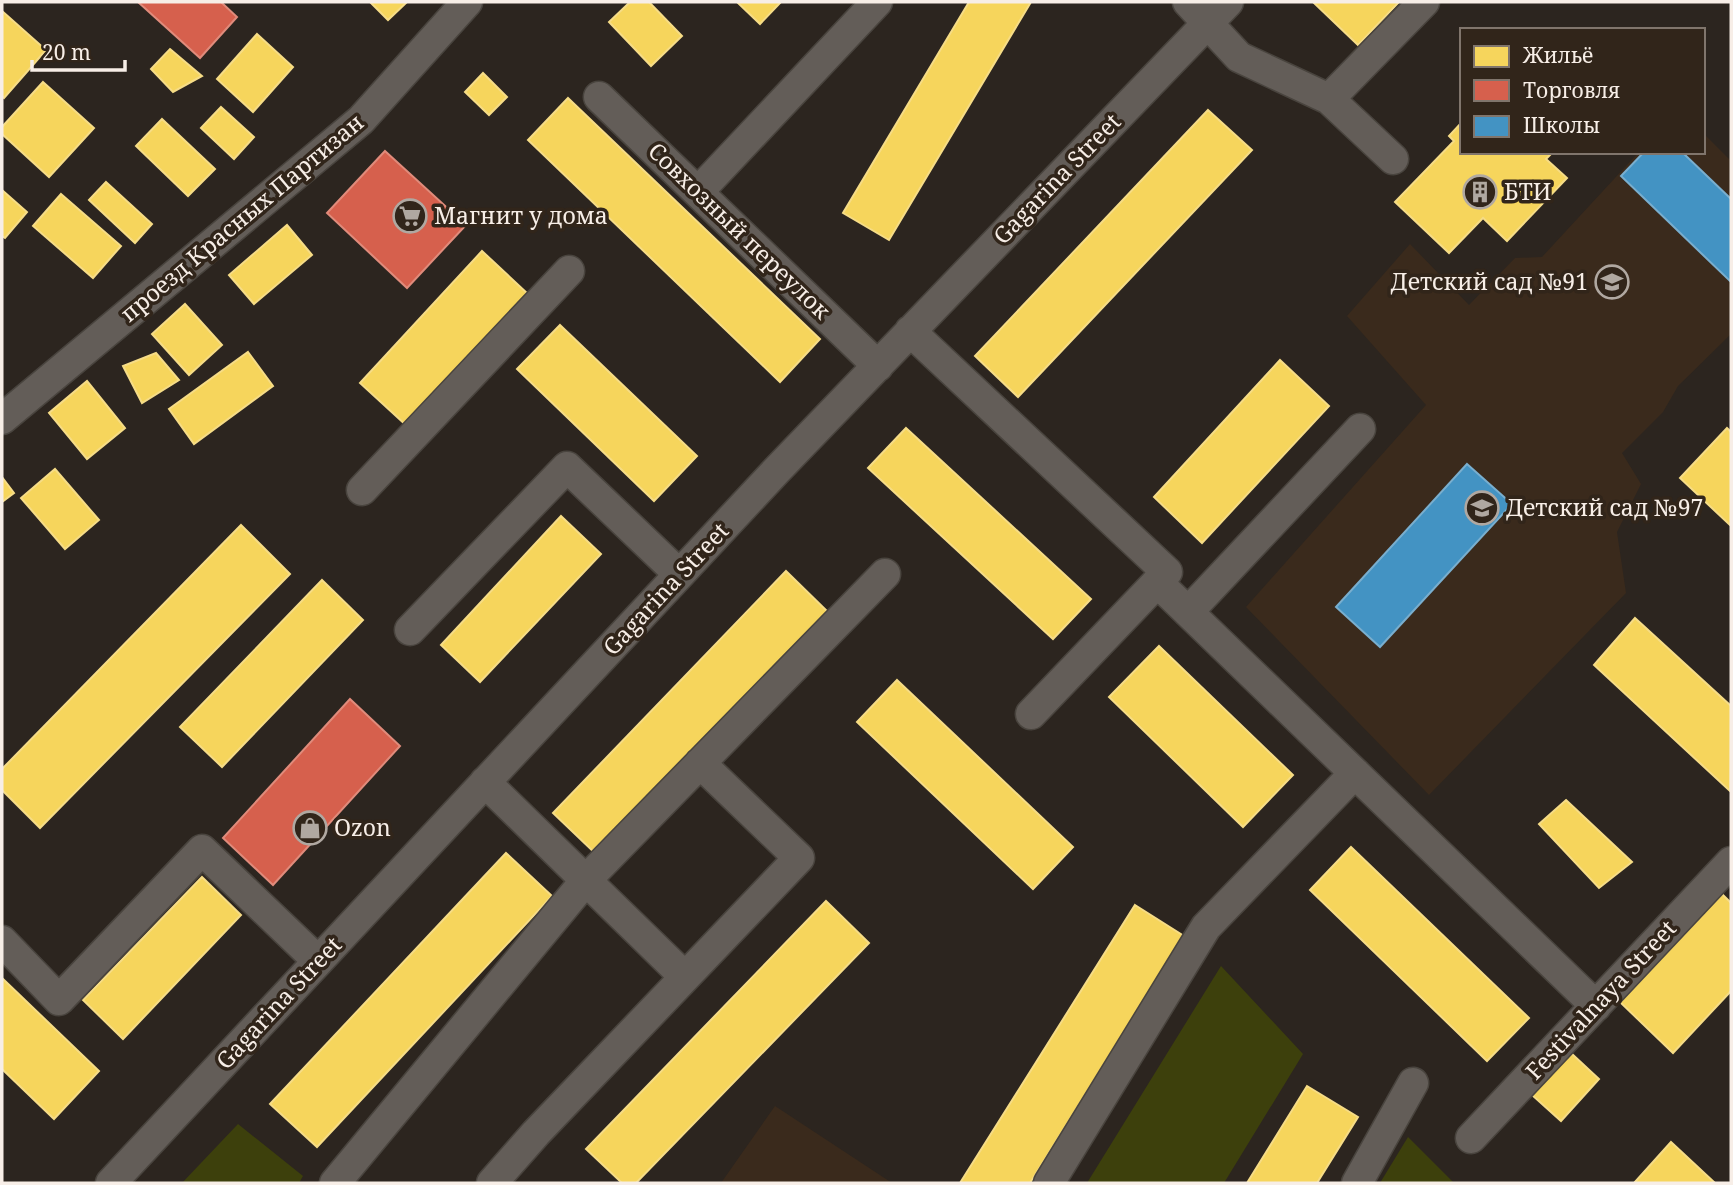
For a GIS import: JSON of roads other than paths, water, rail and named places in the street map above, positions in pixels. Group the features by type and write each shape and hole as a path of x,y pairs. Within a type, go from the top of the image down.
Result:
{"street":[{"name":"проезд Красных Партизан","path":"2,419 361,120 467,2"},
{"path":"698,192 877,2"},
{"path":"1329,99 1424,2"},
{"path":"1208,9 1239,57 1329,99 1392,159"},
{"name":"Gagarina Street","path":"111,1183 679,574 910,331 1208,9"},
{"name":"Совхозный переулок","path":"600,97 877,366"},
{"path":"362,490 569,271"},
{"path":"910,331 1167,572 1031,714"},
{"path":"1188,612 1360,429"},
{"path":"410,630 567,467 679,574"},
{"path":"335,1183 586,880 885,574"},
{"path":"1157,582 1595,1006"},
{"path":"492,1183 684,976 799,858 699,764"},
{"path":"1049,1183 1206,928 1355,773"},
{"path":"485,782 684,976"},
{"path":"2,941 59,1000 202,850 318,961"},
{"name":"Festivalnaya Street","path":"1471,1138 1731,862"},
{"path":"1357,1183 1413,1083"}],"place":[{"name":"БТИ","path":"1480,192"},
{"name":"Магнит у дома","path":"410,216"},
{"name":"Детский сад №91","path":"1612,282"},
{"name":"Детский сад №97","path":"1482,508"},
{"name":"Ozon","path":"310,828"}]}
